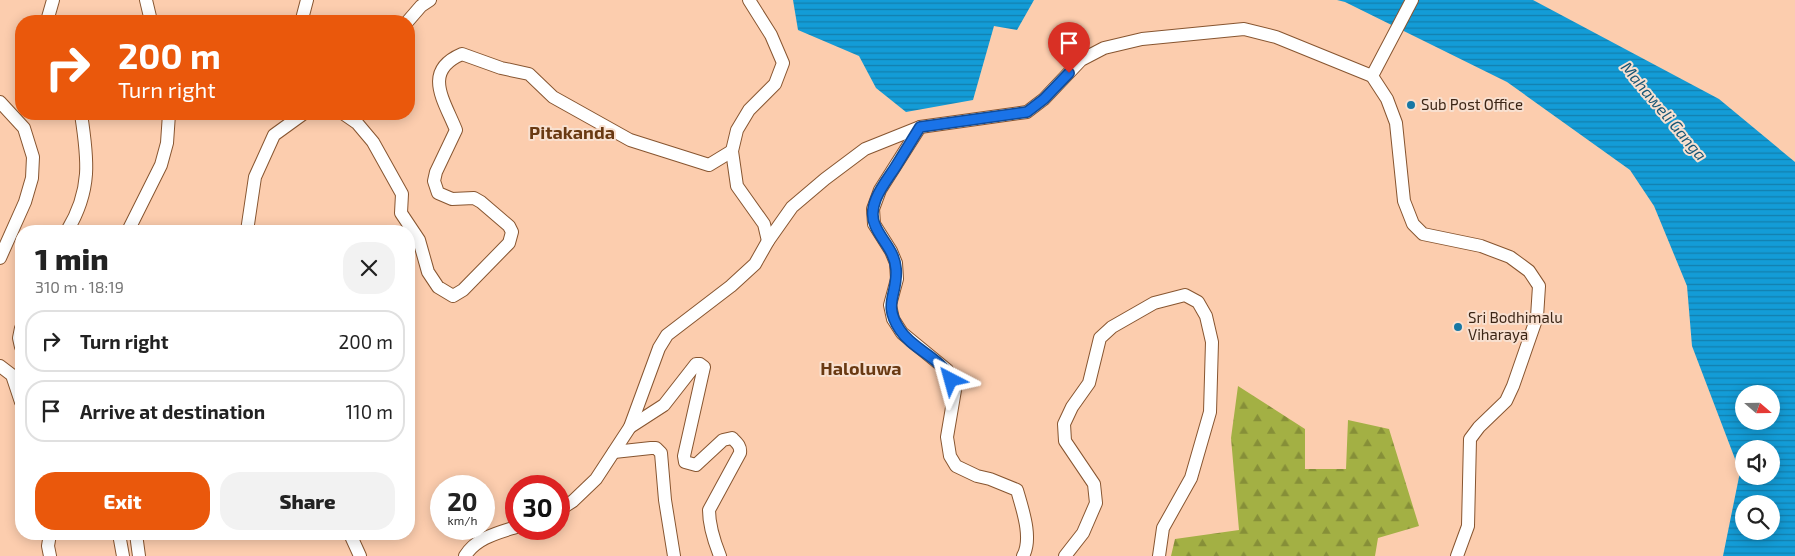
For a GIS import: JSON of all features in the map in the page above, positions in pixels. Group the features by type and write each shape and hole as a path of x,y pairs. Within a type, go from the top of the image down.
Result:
{"street":[{"path":"48,15 52,0"},
{"path":"146,0 150,15"},
{"path":"303,15 307,0"},
{"path":"413,15 421,6 430,0"},
{"path":"749,0 771,35 783,63 775,84 749,110 736,130 732,151 737,186 764,224 768,241"},
{"path":"1372,76 1412,0"},
{"path":"570,503 596,479 630,427 659,348 667,335 731,286 756,264 768,241 792,207 865,148 920,127 1027,112 1044,99 1081,60 1104,48 1142,39 1244,29 1276,37 1372,76 1387,99 1396,123 1404,201 1413,224 1424,234 1481,246 1510,257 1529,271 1539,286 1537,317 1513,386 1506,401 1479,426 1470,440 1468,526 1457,556"},
{"path":"415,234 419,240 428,272 438,287 453,296 463,290 509,243 512,232 510,226 482,202 474,198 452,199 438,193 434,181 436,172 456,130 438,86 439,72 452,59 462,54 501,68 530,74 553,97 630,140 709,165 732,151"},
{"path":"0,102 15,118"},
{"path":"0,258 25,202 32,178 33,157 24,128 17,120"},
{"path":"71,225 78,213 86,186 86,146 82,120"},
{"path":"131,225 162,164 167,143 169,120"},
{"path":"248,225 255,177 274,135 294,120"},
{"path":"354,120 373,142 402,194 401,213 409,225"},
{"path":"920,127 880,190 873,208 874,224 891,251 896,263 897,280 890,305 893,319 902,333 947,370 955,390 947,437 950,456 956,466 977,476 1017,490 1027,522 1025,552 1023,556"},
{"path":"1065,556 1083,533 1096,503 1094,484 1065,441 1064,424 1072,407 1089,383 1100,338 1112,327 1154,303 1185,295 1198,302 1206,316 1212,342 1210,412 1190,478 1164,528 1159,556"},
{"path":"630,427 664,405 696,364 704,367 684,456 685,462 696,465 727,438 732,438 740,449 740,453 709,510 709,518 720,556"},
{"path":"0,366 15,378"},
{"path":"614,452 656,448 661,453 665,500 674,556"},
{"path":"465,556 469,549 484,538 505,531"},
{"path":"49,540 50,556"},
{"path":"120,540 123,556"},
{"path":"137,540 139,556"},
{"path":"353,540 360,556"}],"green space":[{"path":"1238,386 1305,429 1305,469 1346,469 1348,420 1389,429 1419,526 1378,538 1375,556 1171,556 1175,539 1239,530 1231,438"}],"water":[{"path":"793,0 1034,0 1017,30 994,26 973,100 906,112 876,88 859,56 798,30"},
{"name":"Mahaweli Ganga","path":"1337,0 1533,0 1719,99 1795,162 1795,556 1723,556 1735,497 1735,540 1780,540 1780,495 1735,495 1737,485 1780,485 1780,440 1735,440 1735,459 1692,346 1687,286 1654,206 1630,170 1507,82 1345,2"}],"place":[{"name":"Sub Post Office","path":"1411,105"},
{"name":"Sri Bodhimalu Viharaya","path":"1458,327"}],"district":[{"name":"Pitakanda","path":"572,133"},
{"name":"Haloluwa","path":"861,369"}],"route":[{"path":"951,380 947,370 902,333 893,319 890,305 897,280 896,263 891,251 874,224 873,208 880,190 920,127 1027,112 1044,99 1069,73"}]}
